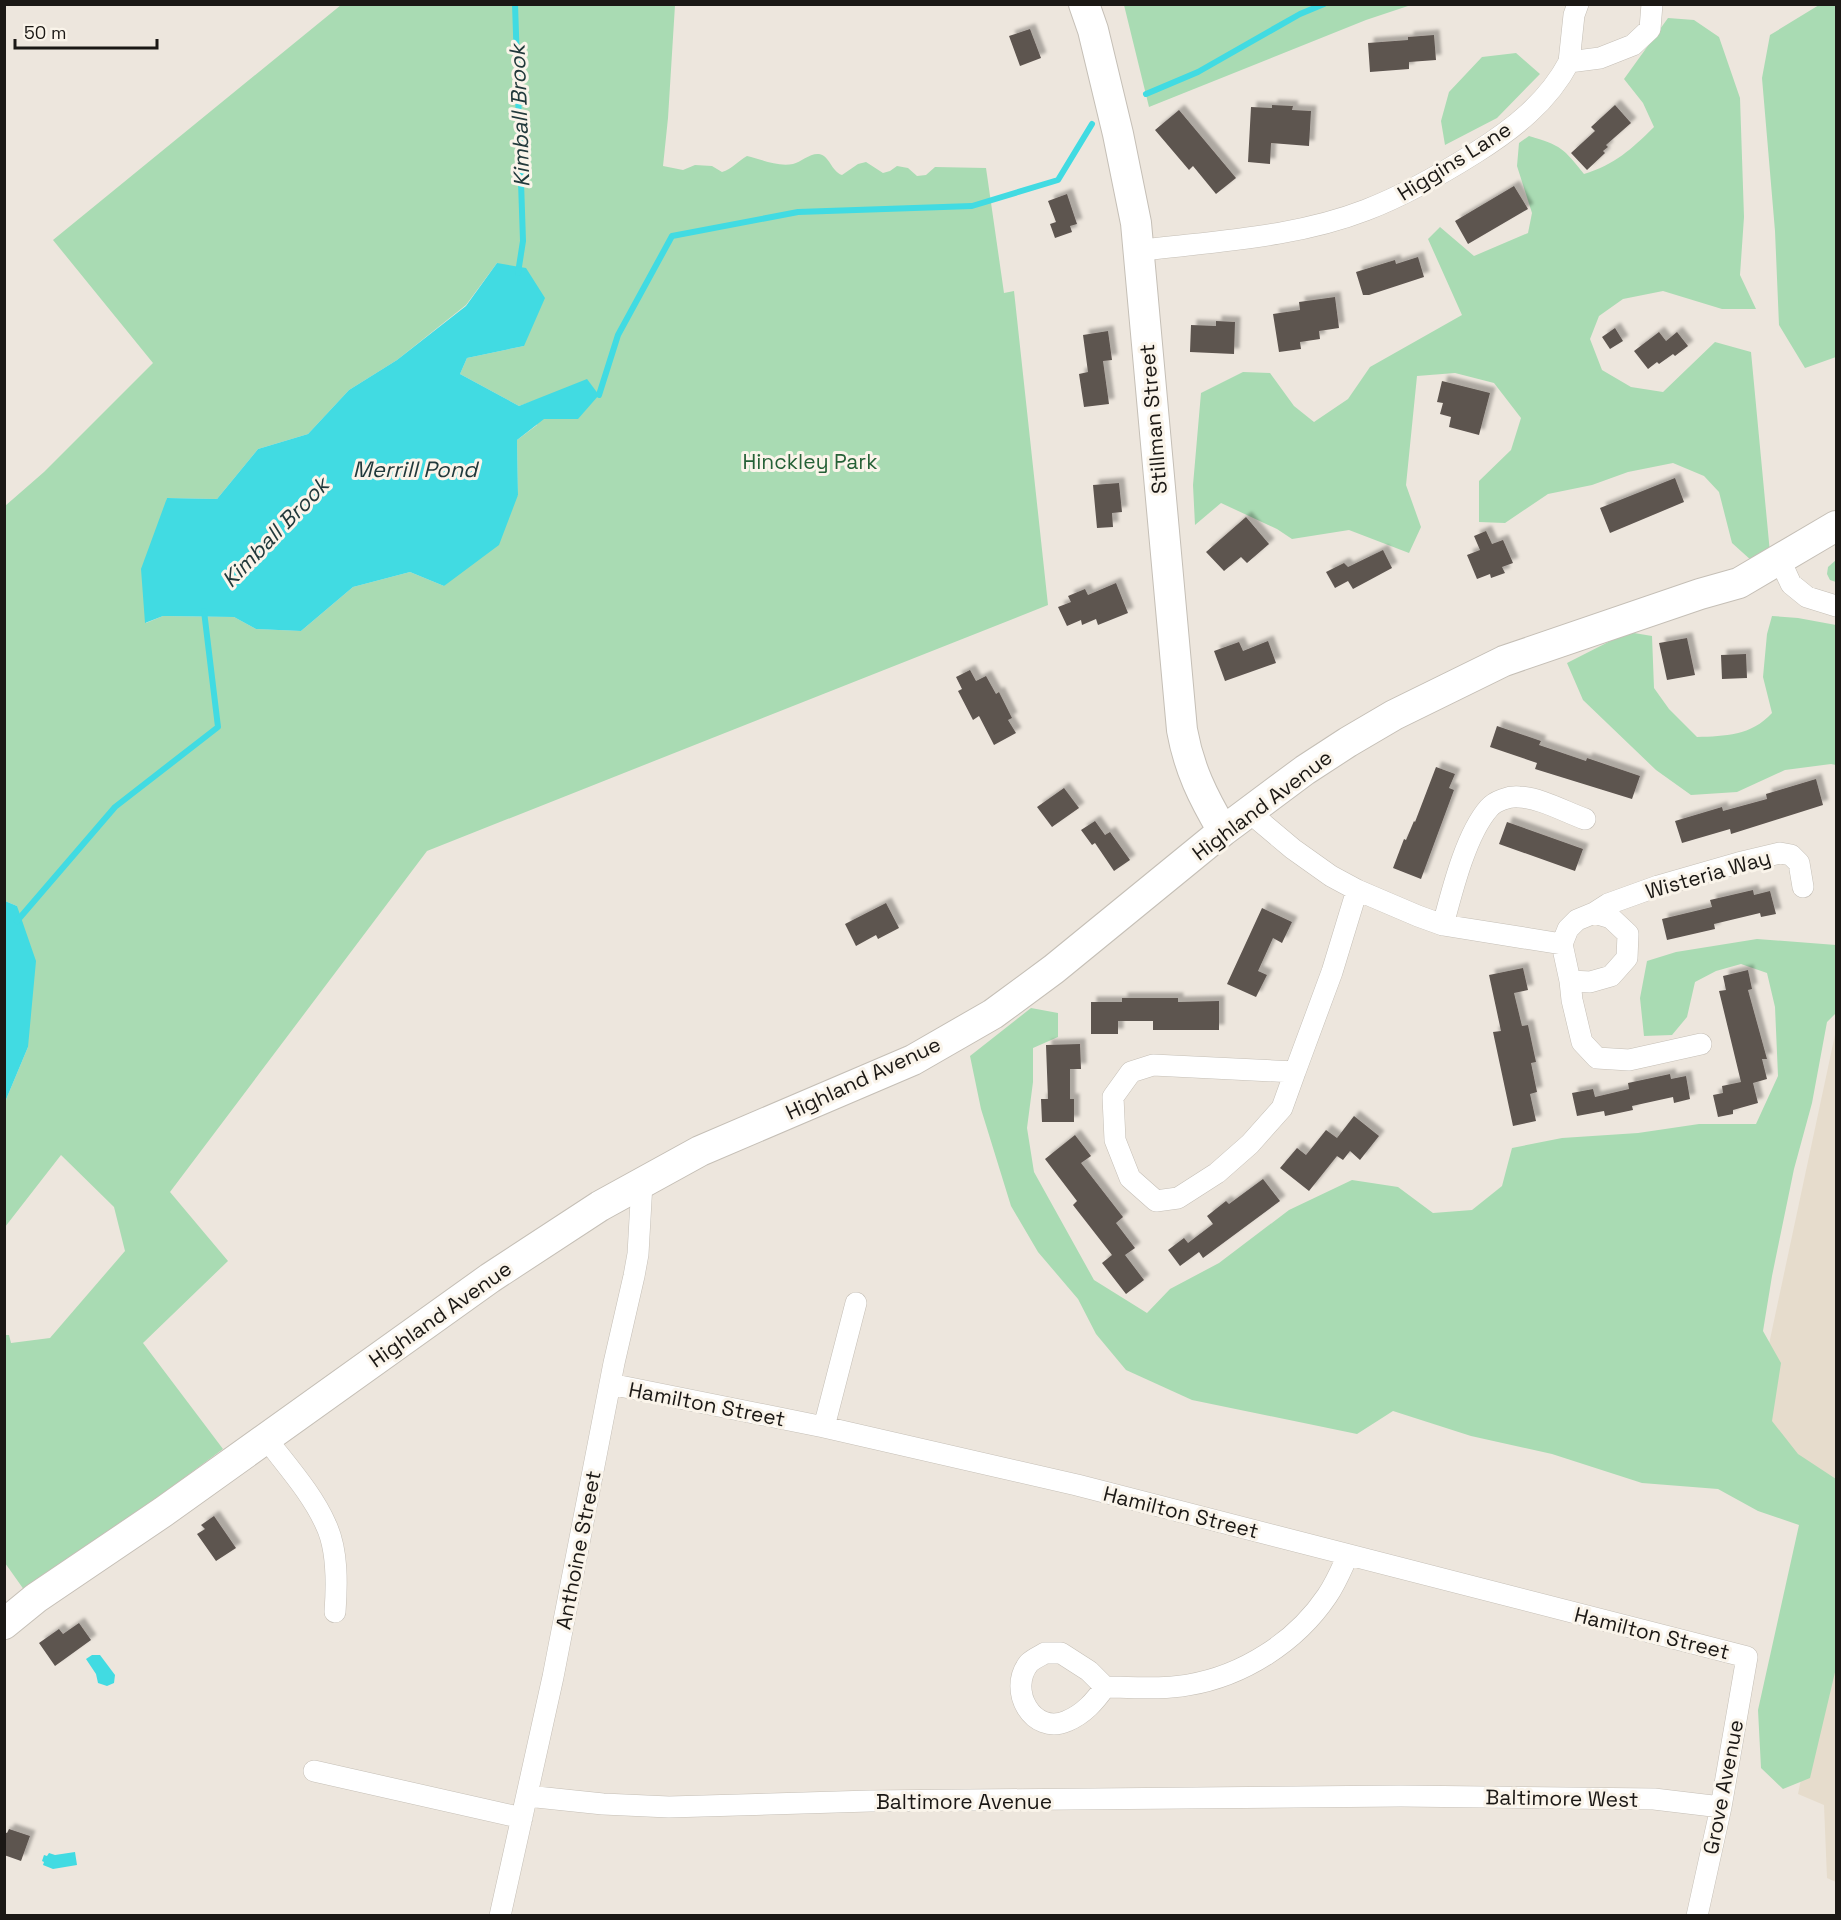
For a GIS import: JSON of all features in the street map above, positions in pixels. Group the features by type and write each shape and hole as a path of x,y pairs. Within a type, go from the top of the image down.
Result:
{"street":[{"name":"Stillman Street","path":"1084,4 1093,30 1118,134 1136,223 1182,730 1194,776 1223,831"},
{"name":"Higgins Lane","path":"1137,251 1300,229 1350,216 1398,197 1445,172 1491,142 1535,108 1560,79 1569,62 1574,15 1578,4"},
{"path":"1569,62 1600,58 1633,45 1650,28 1652,4"},
{"name":"Highland Avenue","path":"4,1624 36,1598 163,1512 490,1278 600,1206 700,1152 914,1060 993,1014 1063,962 1223,831 1305,770 1348,742 1394,715 1504,661 1700,594 1739,583 1836,526"},
{"path":"1780,560 1793,586 1807,597 1836,606"},
{"path":"1443,925 1460,866 1480,821 1491,806 1504,799 1518,796 1585,819"},
{"path":"1249,812 1302,856 1330,876 1357,890 1443,925 1562,944"},
{"name":"Wisteria Way","path":"1594,914 1608,904 1658,886 1780,853 1791,855 1799,863 1803,887"},
{"path":"1295,1072 1153,1065 1131,1072 1113,1097 1115,1140 1130,1178 1156,1201 1178,1198 1217,1173 1250,1144 1282,1107 1295,1072 1332,972 1357,890"},
{"path":"1570,981 1590,982 1611,976 1627,958 1628,934 1611,918 1594,914 1578,920 1568,929 1562,944 1582,1042 1597,1058 1629,1060 1701,1044"},
{"name":"Anthoine Street","path":"500,1916 553,1677 610,1384 638,1254 642,1183"},
{"path":"824,1427 856,1303"},
{"name":"Hamilton Street","path":"610,1384 824,1427 1077,1485 1748,1657"},
{"path":"265,1437 306,1492 327,1526 337,1568 335,1612"},
{"path":"1105,1687 1188,1685 1239,1671 1285,1641 1300,1628 1327,1596 1348,1555"},
{"name":"Grove Avenue","path":"1697,1916 1721,1807 1748,1657"},
{"path":"314,1771 522,1818"},
{"name":"Baltimore Avenue","path":"526,1796 603,1804 703,1807 870,1801 1401,1796"},
{"name":"Baltimore West","path":"1401,1796 1654,1799 1721,1807"}],"shaded area":[{"path":"1836,1030 1836,1498 1740,1480"},
{"path":"1836,1604 1836,1882 1827,1878 1824,1805 1798,1794"}],"green space":[{"path":"1124,4 1411,5 1366,20 1149,107"},
{"name":"Hinckley Park","path":"341,5 675,5 663,166 683,170 695,165 712,166 722,172 747,156 787,165 819,154 823,155 842,175 858,164 866,162 883,173 897,166 908,168 917,176 926,175 935,167 986,168 1004,293 1014,291 1048,605 427,851 170,1192 228,1261 143,1343 223,1449 27,1594 5,1563 5,1335 9,1335 11,1343 50,1338 125,1251 114,1207 61,1155 5,1227 5,1102 28,1047 17,906 5,901 5,506 44,472 153,363 53,240","holes":["497,263 524,346 467,358 460,374 519,406 539,399 537,425 517,440 518,495 444,586 410,572 353,587 301,631 256,629 234,617 163,616 146,623 167,498 217,499 258,449 308,434 349,390 397,360 466,305"]},
{"path":"1819,5 1836,5 1836,357 1805,368 1779,325 1775,231 1762,78 1770,35"},
{"path":"1668,18 1694,20 1719,37 1740,98 1744,217 1740,275 1756,309 1722,309 1663,291 1623,299 1599,316 1590,339 1602,370 1631,387 1663,392 1715,342 1751,352 1770,553 1752,561 1732,543 1719,492 1704,476 1673,463 1628,472 1592,485 1548,494 1505,523 1479,522 1479,481 1511,450 1521,418 1494,383 1455,373 1417,376 1406,485 1421,527 1409,553 1349,530 1292,539 1277,529 1221,503 1195,525 1193,485 1201,393 1243,372 1270,373 1294,406 1314,422 1348,399 1370,367 1462,315 1428,239 1440,227 1474,256 1528,233 1532,213 1517,166 1519,143 1529,136 1561,149 1584,174 1614,161 1638,142 1654,127 1643,103 1624,79"},
{"path":"1516,53 1540,74 1497,118 1445,145 1441,121 1449,92 1482,57"},
{"path":"1836,560 1836,582 1830,580 1827,574 1828,567"},
{"path":"1772,616 1836,625 1836,765 1785,770 1737,792 1691,795 1656,770 1583,700 1567,663 1628,632 1652,636 1654,688 1669,709 1697,737 1737,733 1764,721 1772,713 1763,677 1767,634"},
{"path":"1757,939 1836,945 1836,1013 1827,1022 1812,1103 1794,1169 1763,1331 1781,1363 1772,1421 1798,1454 1836,1479 1836,1668 1810,1778 1783,1789 1761,1768 1758,1710 1799,1525 1758,1511 1718,1489 1642,1483 1552,1454 1471,1436 1393,1411 1357,1434 1192,1400 1126,1370 1096,1334 1078,1299 1038,1252 1011,1206 981,1109 970,1056 1031,1008 1058,1013 1058,1037 1033,1048 1033,1082 1027,1128 1034,1172 1094,1280 1147,1313 1170,1289 1219,1263 1289,1210 1352,1180 1398,1187 1433,1213 1472,1210 1502,1186 1512,1148 1562,1138 1638,1133 1699,1124 1756,1124 1778,1076 1775,1007 1767,973 1741,964 1716,971 1695,982 1687,1017 1672,1035 1644,1036 1640,998 1647,961 1676,952"}],"water":[{"name":"Merrill Pond","path":"497,263 526,268 545,298 524,346 467,358 460,374 519,406 587,379 599,395 578,419 544,419 517,440 518,495 499,545 444,586 410,572 353,587 301,631 256,629 234,617 163,616 145,623 141,569 167,498 217,499 258,449 308,434 349,390 397,360 466,306"},
{"path":"5,901 17,906 36,961 28,1047 5,1102"},
{"path":"92,1655 100,1655 115,1675 114,1683 107,1686 98,1683 96,1674 86,1659"},
{"path":"75,1852 77,1865 53,1869 43,1865 44,1855"}],"building":[{"path":"1030,29 1041,58 1020,66 1009,36"},
{"path":"1434,35 1436,60 1409,62 1409,69 1370,72 1368,43 1408,40 1408,37"},
{"path":"1272,105 1293,106 1292,110 1311,111 1309,146 1271,143 1270,164 1248,162 1251,107 1272,108"},
{"path":"1615,105 1631,123 1606,145 1608,147 1603,151 1605,153 1587,170 1571,153 1595,131 1591,127"},
{"path":"1179,110 1236,178 1216,194 1193,166 1189,170 1155,130"},
{"path":"1514,186 1528,209 1468,244 1455,221"},
{"path":"1067,194 1077,224 1070,226 1072,232 1055,238 1050,224 1056,222 1048,201"},
{"path":"1418,257 1424,277 1363,295 1356,272 1395,260 1396,264"},
{"path":"1335,297 1339,328 1319,331 1320,339 1300,342 1301,349 1279,352 1273,314 1300,310 1299,302"},
{"path":"1216,321 1235,322 1234,354 1190,352 1191,325 1216,326"},
{"path":"1615,328 1623,341 1610,349 1602,337"},
{"path":"1108,331 1112,360 1103,361 1109,404 1084,407 1079,374 1088,372 1083,335"},
{"path":"1659,332 1666,341 1677,332 1688,346 1675,356 1673,354 1648,369 1634,351"},
{"path":"1442,381 1490,393 1479,435 1449,427 1451,417 1440,414 1443,403 1437,402"},
{"path":"1675,478 1684,502 1610,533 1600,508"},
{"path":"1119,483 1122,512 1112,513 1113,527 1097,528 1093,485"},
{"path":"1246,517 1269,544 1247,563 1241,557 1224,571 1206,552"},
{"path":"1486,531 1492,544 1503,540 1513,563 1502,567 1505,573 1491,578 1490,574 1477,579 1467,555 1480,550 1474,536"},
{"path":"1383,550 1392,568 1353,589 1348,581 1335,588 1326,572 1344,563 1348,567"},
{"path":"1116,583 1128,613 1098,625 1096,619 1082,625 1081,620 1067,626 1058,607 1071,602 1068,596 1085,589 1088,595"},
{"path":"1687,638 1695,675 1667,680 1659,643"},
{"path":"1268,641 1276,663 1225,681 1214,651 1239,642 1243,651"},
{"path":"1746,654 1747,678 1722,679 1721,655"},
{"path":"970,670 976,681 986,676 996,694 999,692 1012,718 1008,720 1016,733 994,745 979,716 973,720 958,691 962,689 956,677"},
{"path":"1497,726 1541,741 1539,745 1640,776 1632,799 1535,769 1537,763 1490,747"},
{"path":"1436,767 1455,774 1449,788 1454,790 1421,879 1393,868 1404,839 1406,840 1415,822"},
{"path":"1816,779 1823,805 1731,834 1730,829 1682,843 1675,821 1722,807 1723,811 1767,799 1766,794"},
{"path":"1064,788 1079,808 1052,827 1037,807"},
{"path":"1095,821 1105,835 1110,832 1130,860 1114,871 1095,843 1092,845 1081,830"},
{"path":"1507,822 1583,849 1575,871 1499,844"},
{"path":"1753,890 1754,895 1770,891 1776,914 1761,917 1760,913 1714,924 1715,929 1667,940 1662,919 1712,907 1710,900"},
{"path":"886,903 899,928 878,939 876,935 856,946 845,924"},
{"path":"1262,908 1292,922 1282,943 1273,938 1258,971 1267,975 1256,997 1227,984"},
{"path":"1523,968 1528,990 1514,993 1522,1026 1528,1025 1536,1062 1531,1063 1537,1092 1530,1094 1536,1121 1513,1126 1493,1032 1501,1031 1489,975"},
{"path":"1748,970 1752,989 1748,990 1767,1059 1762,1059 1767,1079 1753,1083 1758,1103 1733,1110 1733,1114 1718,1117 1713,1095 1723,1093 1722,1086 1741,1082 1719,991 1726,990 1723,976"},
{"path":"1122,998 1178,998 1178,1002 1219,1001 1219,1030 1153,1030 1153,1021 1118,1021 1118,1034 1091,1034 1091,1002 1122,1002"},
{"path":"1080,1044 1081,1069 1070,1069 1070,1099 1074,1099 1074,1122 1042,1122 1041,1099 1048,1099 1046,1045"},
{"path":"1670,1074 1671,1079 1686,1076 1690,1099 1674,1103 1673,1097 1632,1106 1633,1110 1605,1116 1604,1111 1577,1116 1572,1093 1593,1089 1595,1097 1629,1089 1628,1083"},
{"path":"1354,1116 1379,1136 1360,1160 1350,1151 1343,1160 1337,1156 1309,1191 1280,1168 1297,1148 1306,1155 1326,1130 1337,1138"},
{"path":"1075,1135 1091,1156 1081,1163 1123,1217 1116,1223 1135,1248 1125,1255 1144,1280 1126,1294 1102,1263 1112,1255 1073,1205 1077,1201 1045,1159"},
{"path":"1263,1179 1280,1201 1203,1258 1199,1252 1180,1266 1168,1250 1184,1238 1188,1243 1213,1224 1207,1216 1226,1201 1229,1204"},
{"path":"214,1516 236,1548 216,1561 197,1534 205,1529 201,1525"},
{"path":"79,1623 91,1640 55,1666 39,1643 59,1629 63,1634"},
{"path":"9,1829 30,1836 21,1861 4,1855 4,1832 7,1833"}],"waterway":[{"name":"Kimball Brook","path":"515,4 523,241 518,273"},
{"path":"1146,94 1198,72 1300,14 1324,4"},
{"path":"599,395 618,335 672,236 798,212 972,206 1058,180 1092,124"},
{"name":"Kimball Brook","path":"17,921 115,807 218,727 204,611"}]}
